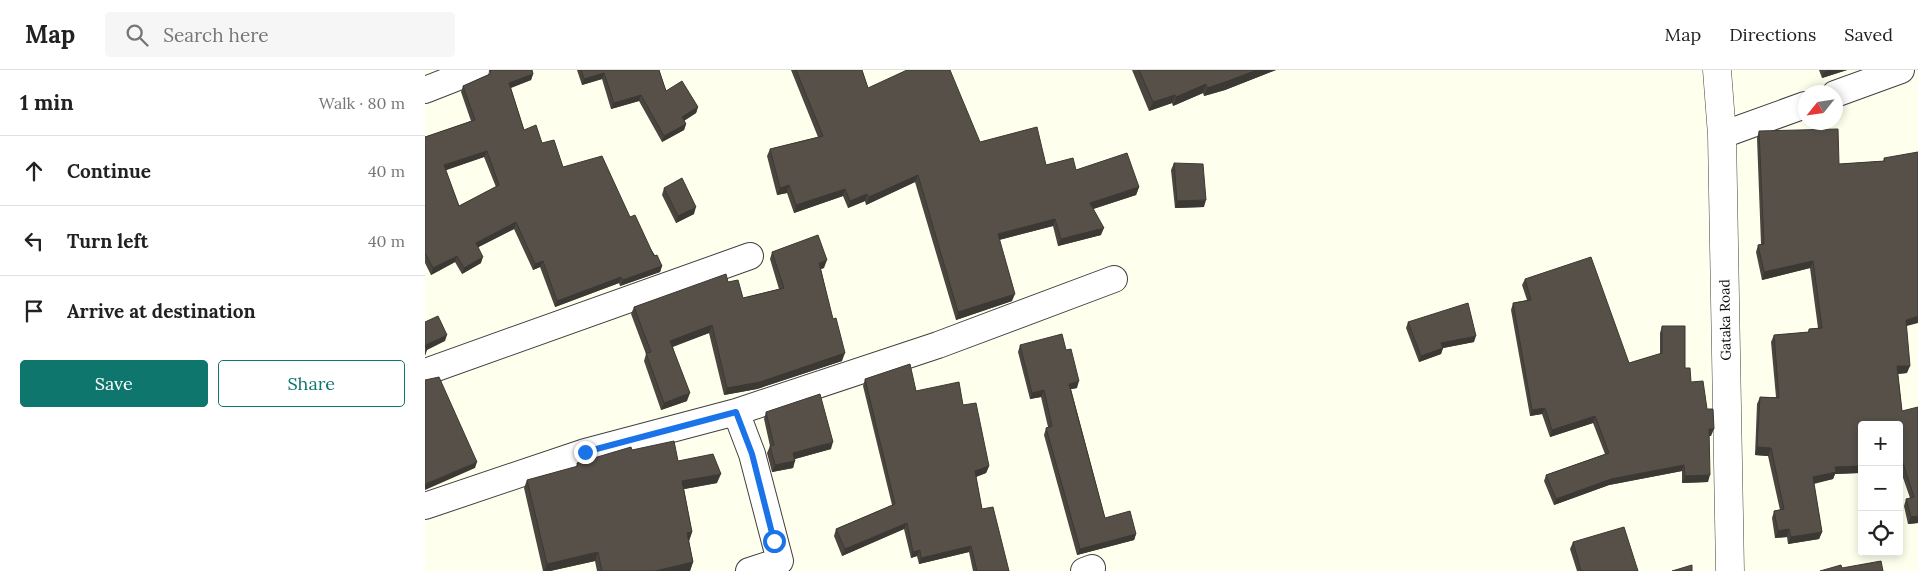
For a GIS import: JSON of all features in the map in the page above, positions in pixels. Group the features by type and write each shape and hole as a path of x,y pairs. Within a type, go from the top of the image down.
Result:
{"street":[{"path":"425,90 476,70"},
{"name":"Gataka Road","path":"1717,70 1722,135 1730,571"},
{"path":"1843,91 1901,70"},
{"path":"1722,135 1798,108"},
{"path":"425,372 750,256"},
{"path":"425,506 585,452 736,412 938,345 1113,279"},
{"path":"736,412 752,454 781,566 749,571"}],"building":[{"path":"491,70 532,70 533,74 509,83 524,130 536,125 542,143 554,140 563,167 602,156 630,217 635,215 654,256 657,255 662,266 623,280 621,277 557,301 543,261 535,264 516,222 476,243 483,257 464,268 457,256 433,268 425,253 425,137 475,120 463,86 490,74","holes":["487,151 499,185 459,206 444,165"]},
{"path":"581,70 659,70 666,91 682,81 698,107 682,117 686,124 664,136 641,95 614,103 604,73 584,79"},
{"path":"796,70 862,70 868,88 907,70 950,70 980,142 1037,127 1046,165 1073,158 1076,170 1127,153 1139,187 1090,203 1104,228 1061,239 1055,219 998,234 1015,294 958,312 918,175 869,197 867,194 850,201 845,189 796,205 789,185 780,188 770,149 823,136"},
{"path":"1139,70 1257,70 1207,88 1206,84 1176,97 1175,95 1153,102"},
{"path":"1838,130 1839,164 1885,161 1884,158 1918,152 1918,316 1906,320 1910,366 1897,366 1902,411 1918,407 1918,516 1911,517 1906,499 1914,497 1903,463 1903,421 1858,421 1858,466 1835,467 1836,472 1813,477 1822,532 1791,537 1789,529 1778,531 1774,511 1784,509 1771,448 1757,447 1760,397 1779,398 1774,335 1809,332 1809,329 1822,328 1813,261 1764,272 1758,245 1764,244 1759,131"},
{"path":"1174,163 1203,164 1206,200 1177,201"},
{"path":"682,178 696,207 678,216 664,188"},
{"path":"818,235 827,260 819,263 833,319 836,318 845,353 760,382 727,388 712,325 670,341 690,393 664,403 646,353 651,352 634,307 726,274 728,282 738,280 743,298 784,288 772,252"},
{"path":"1591,257 1629,363 1662,353 1662,326 1685,326 1685,368 1690,368 1691,382 1703,381 1707,409 1713,409 1714,429 1709,429 1710,475 1685,476 1684,465 1611,479 1556,499 1546,475 1609,453 1595,416 1552,430 1545,408 1532,410 1513,303 1531,300 1525,279"},
{"path":"1468,303 1476,336 1441,343 1443,348 1421,356 1408,322"},
{"path":"438,316 447,335 425,345 425,322"},
{"path":"1062,334 1066,350 1071,349 1079,381 1069,384 1105,518 1130,511 1136,534 1080,549 1046,428 1052,426 1044,390 1032,393 1020,345"},
{"path":"910,364 916,391 959,382 963,405 976,403 989,466 975,471 982,509 993,507 1009,571 977,571 971,546 921,558 920,550 913,552 907,523 845,549 836,529 895,504 865,379"},
{"path":"439,377 477,462 425,484 425,380"},
{"path":"820,394 833,442 793,453 795,461 775,465 770,446 774,445 766,412"},
{"path":"674,441 678,461 713,454 721,474 682,481 692,532 687,533 693,562 655,571 602,571 598,552 547,564 527,480 578,466 577,463 631,447 632,450"},
{"path":"1624,527 1638,571 1581,571 1573,542"},
{"path":"1881,561 1883,571 1820,571 1841,565 1842,568"},
{"path":"1692,565 1692,571 1672,571"}],"route":[{"path":"585,452 736,412 752,454 774,541"}]}
